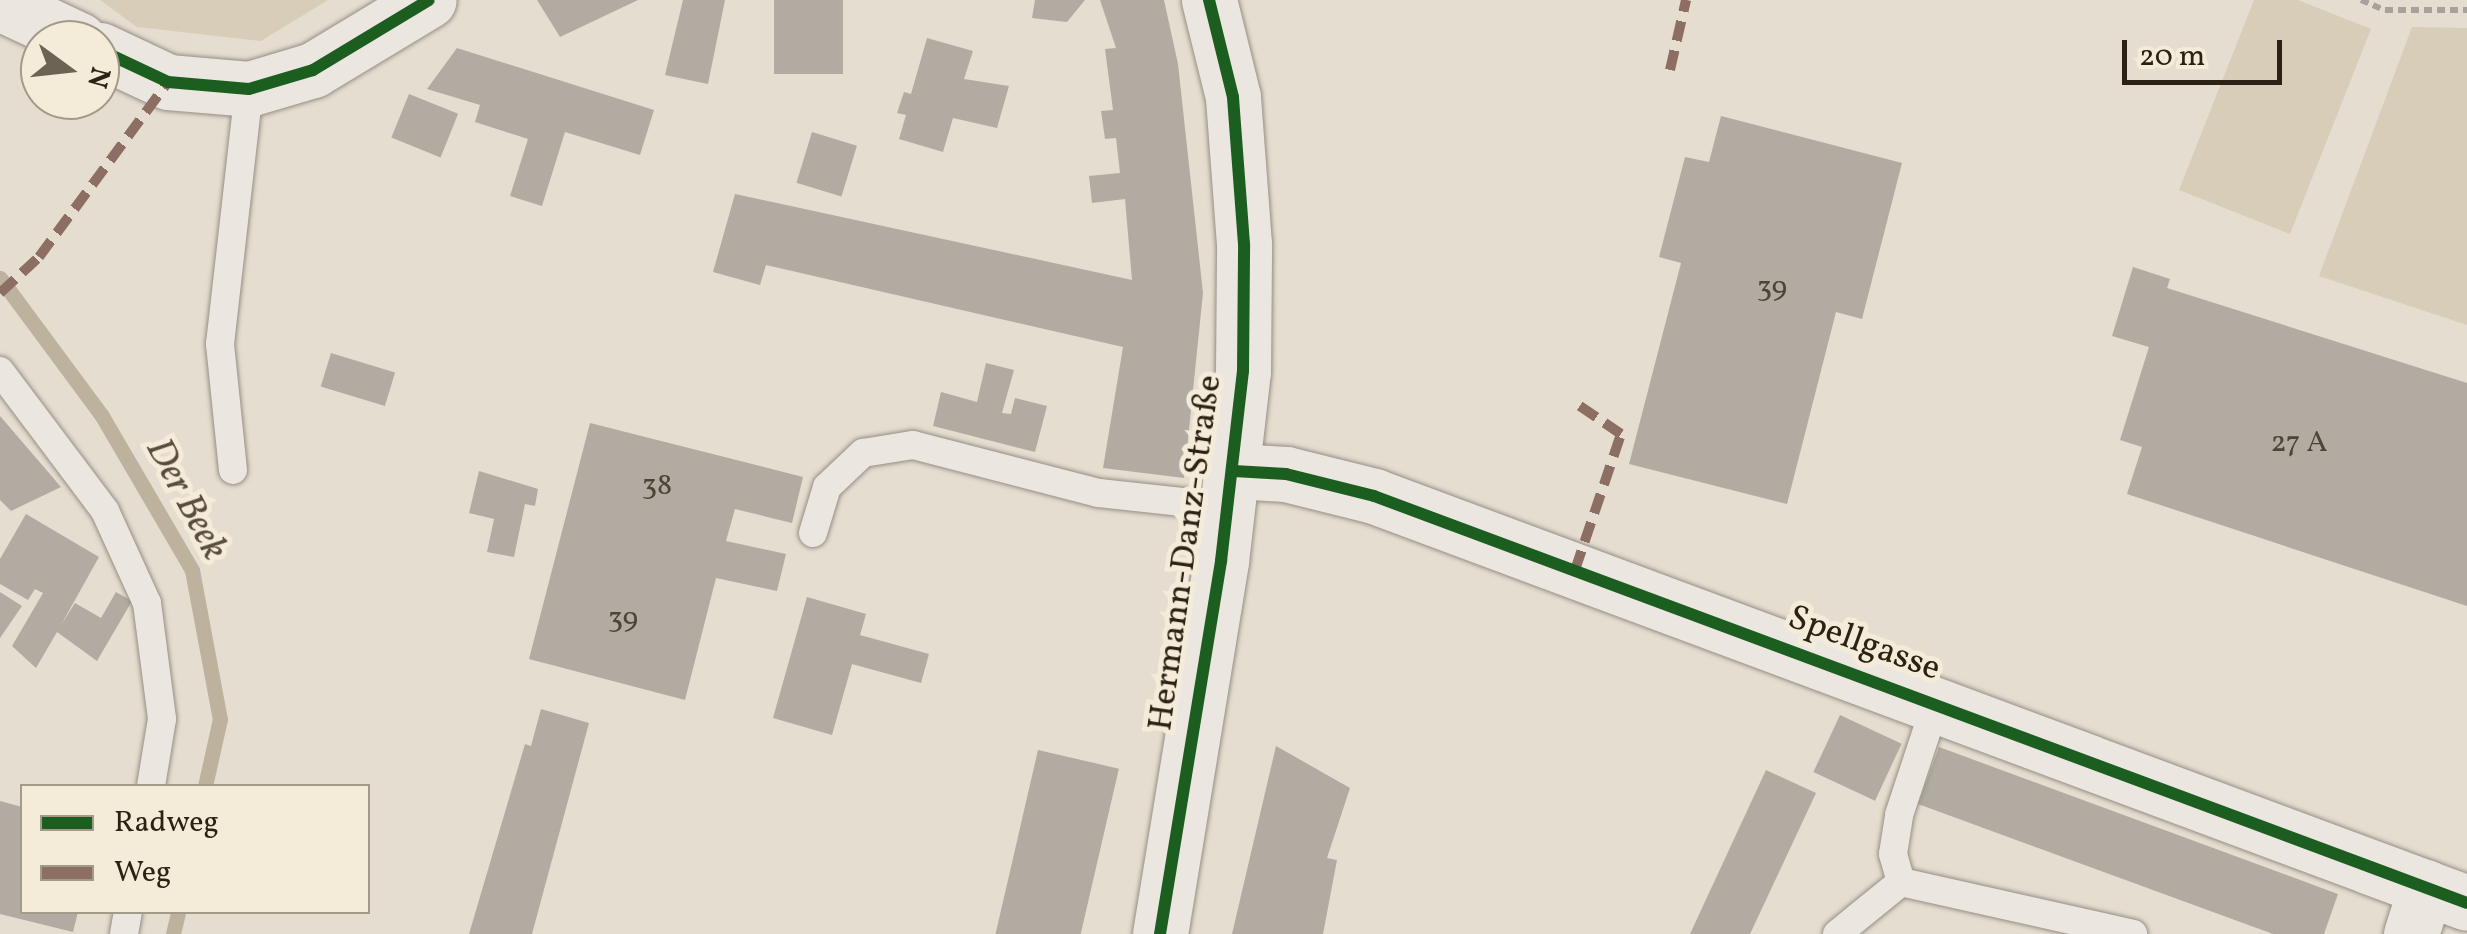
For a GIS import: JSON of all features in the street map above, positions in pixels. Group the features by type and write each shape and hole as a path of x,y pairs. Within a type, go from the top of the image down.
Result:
{"street":[{"path":"120,59 168,82 249,88 312,70 428,0"},
{"name":"Hermann-Danz-Straße","path":"1160,934 1231,489 1244,244 1233,97 1210,0"},
{"path":"3,2 39,20"},
{"name":"Spellgasse","path":"1231,489 1286,474 1374,496 1936,703 2435,908"}],"lane":[{"path":"233,470 220,344 249,88"},
{"path":"0,371 105,511 147,603 162,719 151,784"},
{"path":"813,533 826,487 863,453 913,445 1099,493 1231,489"},
{"path":"1901,882 1893,854 1898,816 1936,703"},
{"path":"1901,882 2045,924 2133,934"},
{"path":"1838,934 1901,882"}],"path":[{"path":"2361,0 2385,10 2467,10"}],"shaded area":[{"path":"100,0 328,0 261,41 137,27"},
{"path":"2254,0 2298,0 2371,29 2290,234 2179,190"},
{"path":"2412,27 2467,28 2467,325 2319,276"}],"building":[{"path":"537,0 638,0 560,37"},
{"path":"683,0 725,0 708,84 665,75"},
{"path":"774,0 843,0 843,74 774,74"},
{"path":"1035,0 1085,0 1067,22 1032,18"},
{"path":"1100,0 1164,0 1178,64 1203,293 1184,478 1103,468 1123,347 766,265 760,285 713,272 735,194 1132,280 1125,199 1092,203 1089,176 1120,173 1116,138 1105,139 1101,111 1113,110 1105,49 1116,48"},
{"path":"927,38 973,51 964,79 1009,86 997,128 953,118 943,152 899,139 906,115 897,113 904,92 911,94"},
{"path":"457,48 654,110 640,155 565,132 542,206 510,196 528,139 475,122 480,105 427,89"},
{"path":"409,94 458,114 441,157 391,138"},
{"path":"1721,116 1902,163 1862,319 1836,312 1787,504 1629,464 1681,263 1659,257 1685,157 1709,162"},
{"path":"812,132 857,146 841,196 797,183"},
{"path":"2133,267 2170,279 2167,288 2467,383 2467,606 2127,494 2142,447 2120,440 2149,347 2112,336"},
{"path":"331,353 395,373 385,406 321,386"},
{"path":"986,363 1014,370 1002,413 1011,414 1015,398 1047,406 1035,452 933,426 941,392 977,402"},
{"path":"0,416 61,487 11,511 0,500"},
{"path":"590,423 803,477 792,523 735,509 726,541 786,554 777,591 716,578 685,700 529,659"},
{"path":"479,471 538,489 535,506 525,504 514,557 487,552 494,519 469,513"},
{"path":"26,514 99,557 61,625 75,603 101,618 116,592 132,601 97,661 57,632 36,668 12,646 43,593 35,589 28,600 0,584 0,559"},
{"path":"0,592 22,606 0,638"},
{"path":"807,597 866,614 860,635 929,654 921,683 852,664 832,735 773,718"},
{"path":"541,709 589,723 532,934 469,934 525,744 531,746"},
{"path":"1840,715 1902,744 1875,801 1813,772"},
{"path":"1276,746 1350,788 1327,858 1337,860 1323,934 1232,934"},
{"path":"1939,747 2338,894 2324,934 2273,934 1918,804"},
{"path":"1038,750 1119,769 1081,934 996,934"},
{"path":"1766,770 1816,793 1750,934 1690,934"},
{"path":"0,801 20,806 20,914 78,914 73,932 0,914"}],"waterway":[{"name":"Der Beek","path":"0,278 102,416 192,570 220,719 205,784"},
{"name":"Der Beek","path":"173,934 178,914"}],"marked path":[{"path":"1670,70 1686,0"},
{"path":"0,293 39,257 168,82"},
{"path":"1575,570 1621,434 1580,406"}],"cycle path":[{"path":"120,59 168,82 249,89 313,70 429,0"},
{"path":"1160,934 1221,561 1243,371 1244,244 1233,97 1209,0"},
{"path":"1234,471 1286,474 1374,496 2467,903"}]}
